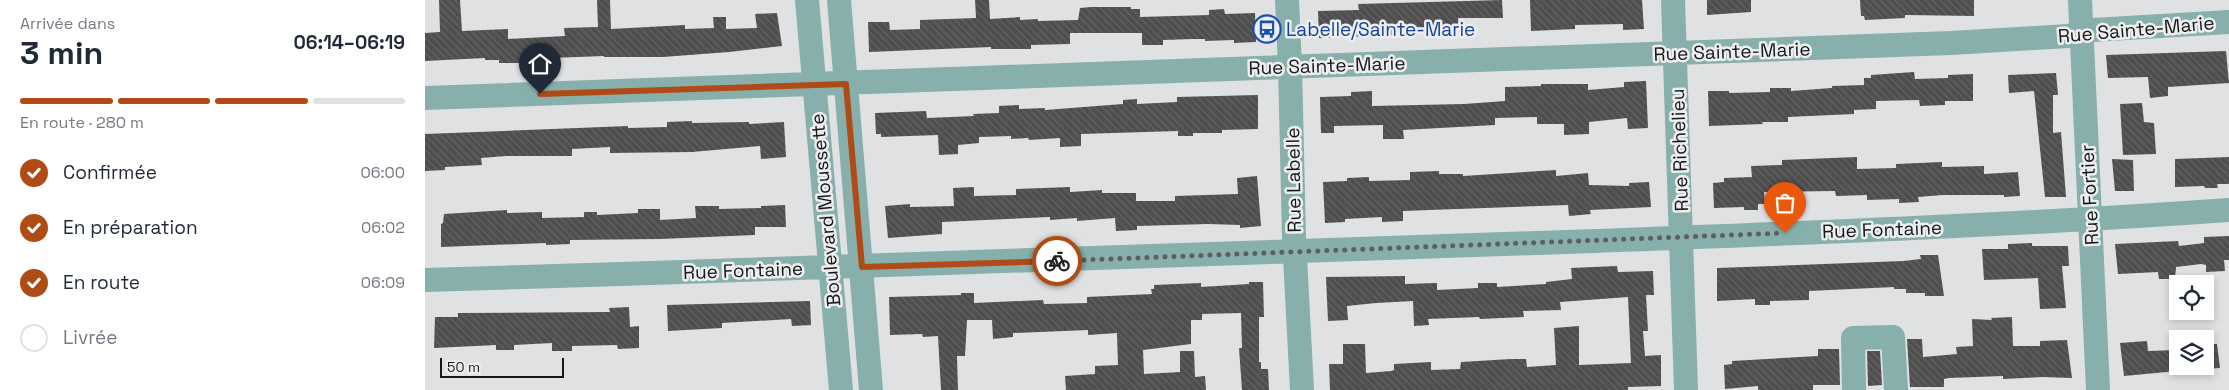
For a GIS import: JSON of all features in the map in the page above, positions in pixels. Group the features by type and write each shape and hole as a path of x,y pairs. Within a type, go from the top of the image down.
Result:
{"street":[{"name":"Boulevard Moussette","path":"807,0 841,390"},
{"name":"Boulevard Moussette","path":"839,0 871,390"},
{"name":"Rue Labelle","path":"1287,0 1291,66 1294,253 1302,390"},
{"name":"Rue Richelieu","path":"1673,0 1686,390"},
{"name":"Rue Fortier","path":"2080,0 2098,390"},
{"name":"Rue Sainte-Marie","path":"425,98 1951,43 2081,34 2093,30 2229,22"},
{"name":"Rue Fontaine","path":"425,280 1294,253 1682,238 2090,220 2229,210"},
{"path":"1854,390 1853,338 1893,337 1896,390"}],"building":[{"path":"439,0 460,0 462,31 508,29 508,39 565,36 564,28 598,27 597,0 610,0 611,29 685,25 685,29 714,28 713,17 726,17 726,29 757,28 755,14 777,13 782,46 663,57 604,56 523,59 523,63 499,63 499,60 485,60 485,58 425,61 425,33 440,32"},
{"path":"975,0 989,0 990,19 1020,17 1020,20 1038,19 1038,21 1078,20 1080,8 1091,7 1131,7 1131,9 1140,9 1140,17 1209,15 1209,10 1224,9 1225,14 1255,13 1256,42 1234,43 1234,40 1205,41 1205,39 1193,39 1163,40 1163,45 1142,45 1142,33 1070,33 1070,44 1031,45 1031,49 991,49 991,47 869,52 868,22 889,22 890,30 920,29 920,20 976,18"},
{"path":"1502,0 1503,18 1458,18 1459,30 1319,38 1318,11 1359,10 1358,4"},
{"path":"1530,0 1642,0 1644,29 1623,30 1623,24 1575,25 1575,29 1531,31"},
{"path":"1707,0 1751,0 1751,12 1707,15"},
{"path":"1860,0 1974,0 1974,16 1905,15 1905,18 1865,20 1864,16 1861,16"},
{"path":"2226,51 2229,83 2168,87 2168,96 2150,98 2148,77 2108,78 2106,55"},
{"path":"1914,72 1915,79 1948,78 1948,75 1973,74 1973,101 1945,101 1945,105 1920,106 1919,100 1876,101 1876,109 1854,110 1854,114 1788,117 1788,122 1709,126 1708,91 1729,91 1729,93 1770,92 1770,88 1791,88 1791,91 1832,88 1832,86 1864,85 1864,78 1871,78 1871,75"},
{"path":"2056,73 2058,95 2053,95 2053,133 2061,132 2066,197 2045,197 2034,91 2009,93 2008,75"},
{"path":"1646,81 1648,128 1628,129 1627,118 1589,122 1589,134 1564,135 1564,124 1537,124 1537,117 1495,118 1495,125 1403,130 1404,139 1383,139 1383,125 1334,126 1334,133 1321,133 1320,97 1351,96 1351,92 1372,91 1372,106 1464,104 1505,101 1505,87 1541,86 1541,84 1588,84 1588,90 1624,87 1624,82"},
{"path":"1258,95 1258,129 1222,130 1222,133 1193,133 1193,136 1178,136 1178,131 1081,134 1081,146 1060,147 1060,138 1029,140 1028,138 1011,139 1011,136 979,137 979,143 958,145 958,154 939,155 938,135 881,137 881,134 876,134 875,113 926,111 927,118 974,116 973,114 999,113 999,106 1019,105 1019,109 1045,108 1045,110 1123,104 1123,100 1137,99 1137,104 1177,102 1177,97"},
{"path":"2142,103 2144,122 2154,123 2156,154 2123,155 2120,104"},
{"path":"692,121 692,123 749,122 749,124 784,122 786,157 761,159 760,146 692,152 610,153 610,147 572,149 572,156 481,158 482,165 445,167 445,170 425,171 425,134 628,126 628,128 667,127 667,122"},
{"path":"1857,157 1857,169 1896,168 1896,164 1942,162 1942,167 1984,166 1984,174 2018,172 2020,196 1943,195 1918,197 1919,202 1899,203 1899,199 1867,200 1867,195 1836,196 1835,191 1764,192 1765,204 1758,204 1758,210 1744,210 1744,207 1714,208 1713,183 1724,182 1724,178 1752,177 1751,166 1782,165 1782,160"},
{"path":"2229,157 2229,184 2217,184 2218,188 2205,188 2204,186 2175,187 2175,159"},
{"path":"2112,159 2133,160 2134,191 2115,191"},
{"path":"1556,170 1556,176 1588,173 1589,185 1629,186 1629,183 1649,182 1651,207 1590,210 1591,214 1569,216 1568,205 1403,211 1403,221 1382,222 1382,217 1345,219 1345,222 1325,223 1323,182 1347,181 1347,178 1369,177 1369,181 1410,180 1410,172 1439,171 1439,174 1463,174 1463,176"},
{"path":"1257,176 1261,226 1240,228 1240,225 1208,224 1137,226 1137,230 1116,231 1115,218 1077,221 1077,218 1050,220 1050,217 942,222 942,234 888,238 885,206 910,204 910,207 954,206 953,188 974,187 974,196 1016,195 1016,189 1070,187 1070,192 1102,190 1102,193 1136,193 1136,201 1175,201 1175,196 1238,194 1237,178"},
{"path":"785,205 786,227 755,227 755,235 570,240 570,244 546,245 546,243 441,247 441,224 443,223 444,214 507,210 507,213 542,212 542,218 584,217 584,212 597,212 597,215 638,213 638,209 660,209 660,220 696,218 695,206 719,206 719,209 761,208 761,206"},
{"path":"2229,236 2229,260 2224,260 2225,271 2206,272 2206,265 2201,264 2176,267 2175,275 2169,275 2169,279 2159,279 2158,272 2118,274 2115,244 2178,241 2179,246 2204,243 2204,237"},
{"path":"2032,243 2032,246 2068,246 2069,266 2062,266 2066,308 2040,309 2038,278 1984,280 1982,249 2008,249 2008,244"},
{"path":"1920,255 1938,255 1944,296 1906,293 1906,289 1894,289 1894,287 1809,291 1809,300 1770,301 1770,305 1755,305 1755,299 1717,301 1717,268 1903,261 1921,259"},
{"path":"1617,266 1618,272 1653,271 1654,295 1646,295 1648,331 1643,331 1645,356 1661,355 1661,386 1628,387 1628,390 1330,390 1329,364 1343,364 1343,344 1365,344 1366,373 1391,371 1394,370 1394,364 1431,362 1431,370 1460,369 1461,362 1511,359 1526,359 1527,367 1556,365 1554,328 1579,326 1579,365 1631,363 1628,297 1560,302 1561,310 1523,311 1524,317 1428,319 1429,325 1414,326 1413,301 1376,303 1347,306 1348,320 1328,321 1326,277 1405,276 1405,284 1437,283 1437,290 1478,288 1478,283 1497,283 1497,287 1546,284 1546,282 1572,279 1571,268"},
{"path":"1249,282 1263,282 1264,317 1259,317 1259,362 1261,362 1261,369 1268,369 1269,390 1242,390 1239,348 1242,348 1241,313 1202,314 1202,320 1191,320 1191,344 1143,350 1144,374 1180,372 1180,351 1194,351 1195,377 1205,376 1206,390 1066,390 1065,376 1095,374 1095,366 1118,365 1117,333 1088,335 1088,330 1013,333 1013,337 993,339 992,320 967,320 965,356 957,356 958,390 941,390 938,336 923,337 922,334 890,335 889,297 974,293 974,303 1043,300 1044,304 1087,303 1087,297 1152,294 1151,289 1154,289 1154,285 1201,283 1201,287 1249,284"},
{"path":"810,301 811,325 792,326 791,319 722,323 722,328 668,331 667,305"},
{"path":"629,307 630,327 639,326 639,348 618,349 617,345 572,346 572,351 552,351 552,343 514,345 514,350 496,350 496,345 434,348 435,317 458,317 458,313 610,312 609,308"},
{"path":"2012,317 2013,346 2040,346 2040,341 2067,340 2072,378 2003,379 2003,376 1949,378 1944,379 1944,387 1910,387 1907,339 1922,339 1923,357 1957,354 1956,347 1973,346 1972,319 1992,320 1991,318"},
{"path":"2147,341 2148,351 2169,350 2169,372 2124,376 2120,343"},
{"path":"2214,344 2217,344 2220,368 2214,368"},
{"path":"1818,349 1839,349 1840,385 1813,385 1813,390 1758,390 1758,386 1725,389 1724,365 1732,364 1732,361 1818,356"},
{"path":"1867,351 1880,351 1882,385 1868,386"}],"way so far":[{"path":"1057,261 1785,233"}],"place":[{"name":"Labelle/Sainte-Marie","path":"1267,29"}],"route":[{"path":"540,94 846,84 862,267 1057,261"}]}
